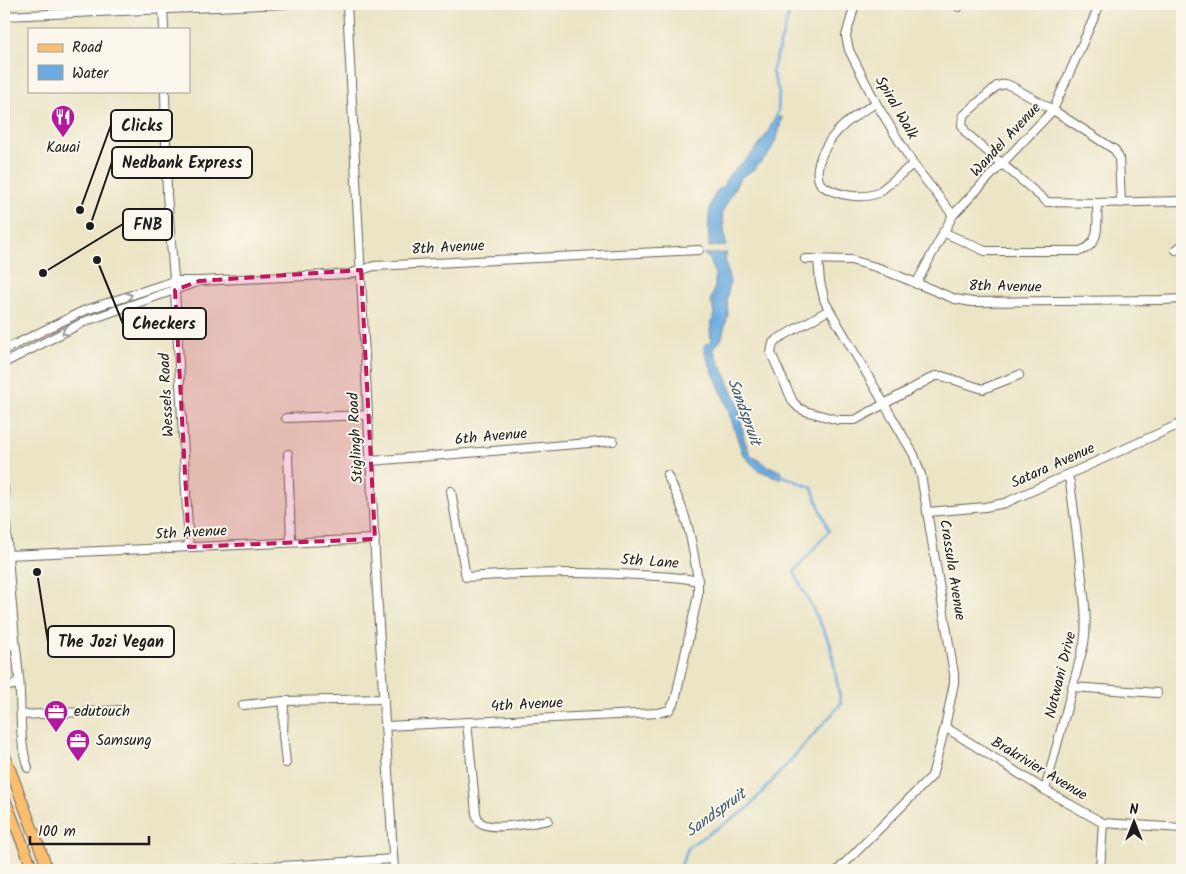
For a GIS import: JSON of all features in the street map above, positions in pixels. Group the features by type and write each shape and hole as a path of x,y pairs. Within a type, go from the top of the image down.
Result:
{"main road":[{"path":"4,753 48,870"},
{"path":"4,797 33,870"}],"street":[{"path":"4,16 163,6 285,4"},
{"name":"Stiglingh Road","path":"347,4 351,108 394,870"},
{"name":"Spiral Walk","path":"855,4 846,36 846,44 876,103 913,164 953,216"},
{"name":"Wandel Avenue","path":"916,284 953,216 1053,110 1100,4"},
{"path":"163,6 164,28"},
{"path":"1121,203 1118,158 1115,150 1013,87 1001,84 994,88 963,116 962,125 966,133 1048,202 1121,203 1182,201"},
{"name":"Wessels Road","path":"165,92 167,195 175,290 189,547"},
{"path":"876,103 840,128 824,150 820,158 817,175 821,185 836,192 856,196 872,195 878,193 913,164"},
{"path":"943,232 985,251 1080,250 1091,245 1096,240 1097,203"},
{"name":"8th Avenue","path":"174,280 199,281 349,274 374,266 699,250"},
{"name":"8th Avenue","path":"805,259 851,260 879,268 956,299 972,302 1161,300 1182,298"},
{"name":"Crassula Avenue","path":"818,259 820,282 825,302 914,455 921,476 954,674 954,683 945,727 935,770 931,778 838,870"},
{"path":"4,350 83,311 174,280"},
{"name":"8th Avenue","path":"4,363 86,321 199,281"},
{"path":"829,310 773,343 771,350 793,402 805,411 844,421 855,420 935,376 942,376 983,389 1019,375"},
{"path":"83,311 86,321"},
{"path":"286,418 368,415"},
{"name":"Satara Avenue","path":"928,512 985,507 1005,503 1182,423"},
{"name":"6th Avenue","path":"371,461 613,441"},
{"path":"288,454 291,542"},
{"path":"667,475 685,512 692,537 698,581"},
{"name":"Notwani Drive","path":"1045,790 1084,644 1086,616 1075,518 1070,482 1067,476"},
{"path":"4,487 7,555 19,680 22,747 28,768"},
{"name":"5th Lane","path":"451,492 466,577 542,572 592,572 678,577 698,581 698,595 675,701 669,710"},
{"name":"5th Avenue","path":"7,555 376,538"},
{"path":"4,658 13,630"},
{"path":"4,684 7,686 14,685 19,680"},
{"path":"1072,687 1157,693"},
{"path":"243,705 284,701 384,698"},
{"path":"284,701 283,734 286,763"},
{"path":"21,715 124,710"},
{"name":"4th Avenue","path":"386,726 658,713 669,710"},
{"path":"467,722 476,813 479,821 482,824 495,827 548,820"},
{"name":"Brakrivier Avenue","path":"945,727 1045,790 1103,822 1182,828"},
{"path":"1100,870 1103,822"},
{"path":"222,870 393,859"}],"highlighted area":[{"path":"361,270 375,539 189,547 175,290 199,281"}],"water":[{"path":"775,117 782,117 778,135 769,154 753,170 740,178 722,212 726,246 709,247 709,221 714,196 725,185 730,174 757,147 769,130"},
{"path":"727,253 725,260 730,283 727,297 728,315 721,340 713,349 739,405 744,439 750,454 764,464 782,472 781,479 758,470 743,455 724,398 706,356 704,346 706,343 709,344 711,339 710,330 714,313 711,300 715,286 715,275 710,259 703,254"}],"waterway":[{"name":"Sandspruit","path":"775,120 778,111 779,92 772,72 792,4"},
{"name":"Sandspruit","path":"679,870 689,846 746,810 841,704 830,643 794,572 829,531 812,488 778,474"}],"place":[{"name":"Kauai","path":"63,138"},
{"name":"Clicks","path":"80,210"},
{"name":"Nedbank Express","path":"90,226"},
{"name":"Checkers","path":"97,260"},
{"name":"FNB","path":"43,273"},
{"name":"The Jozi Vegan","path":"37,572"},
{"name":"edutouch","path":"56,733"},
{"name":"Samsung","path":"78,762"}]}
